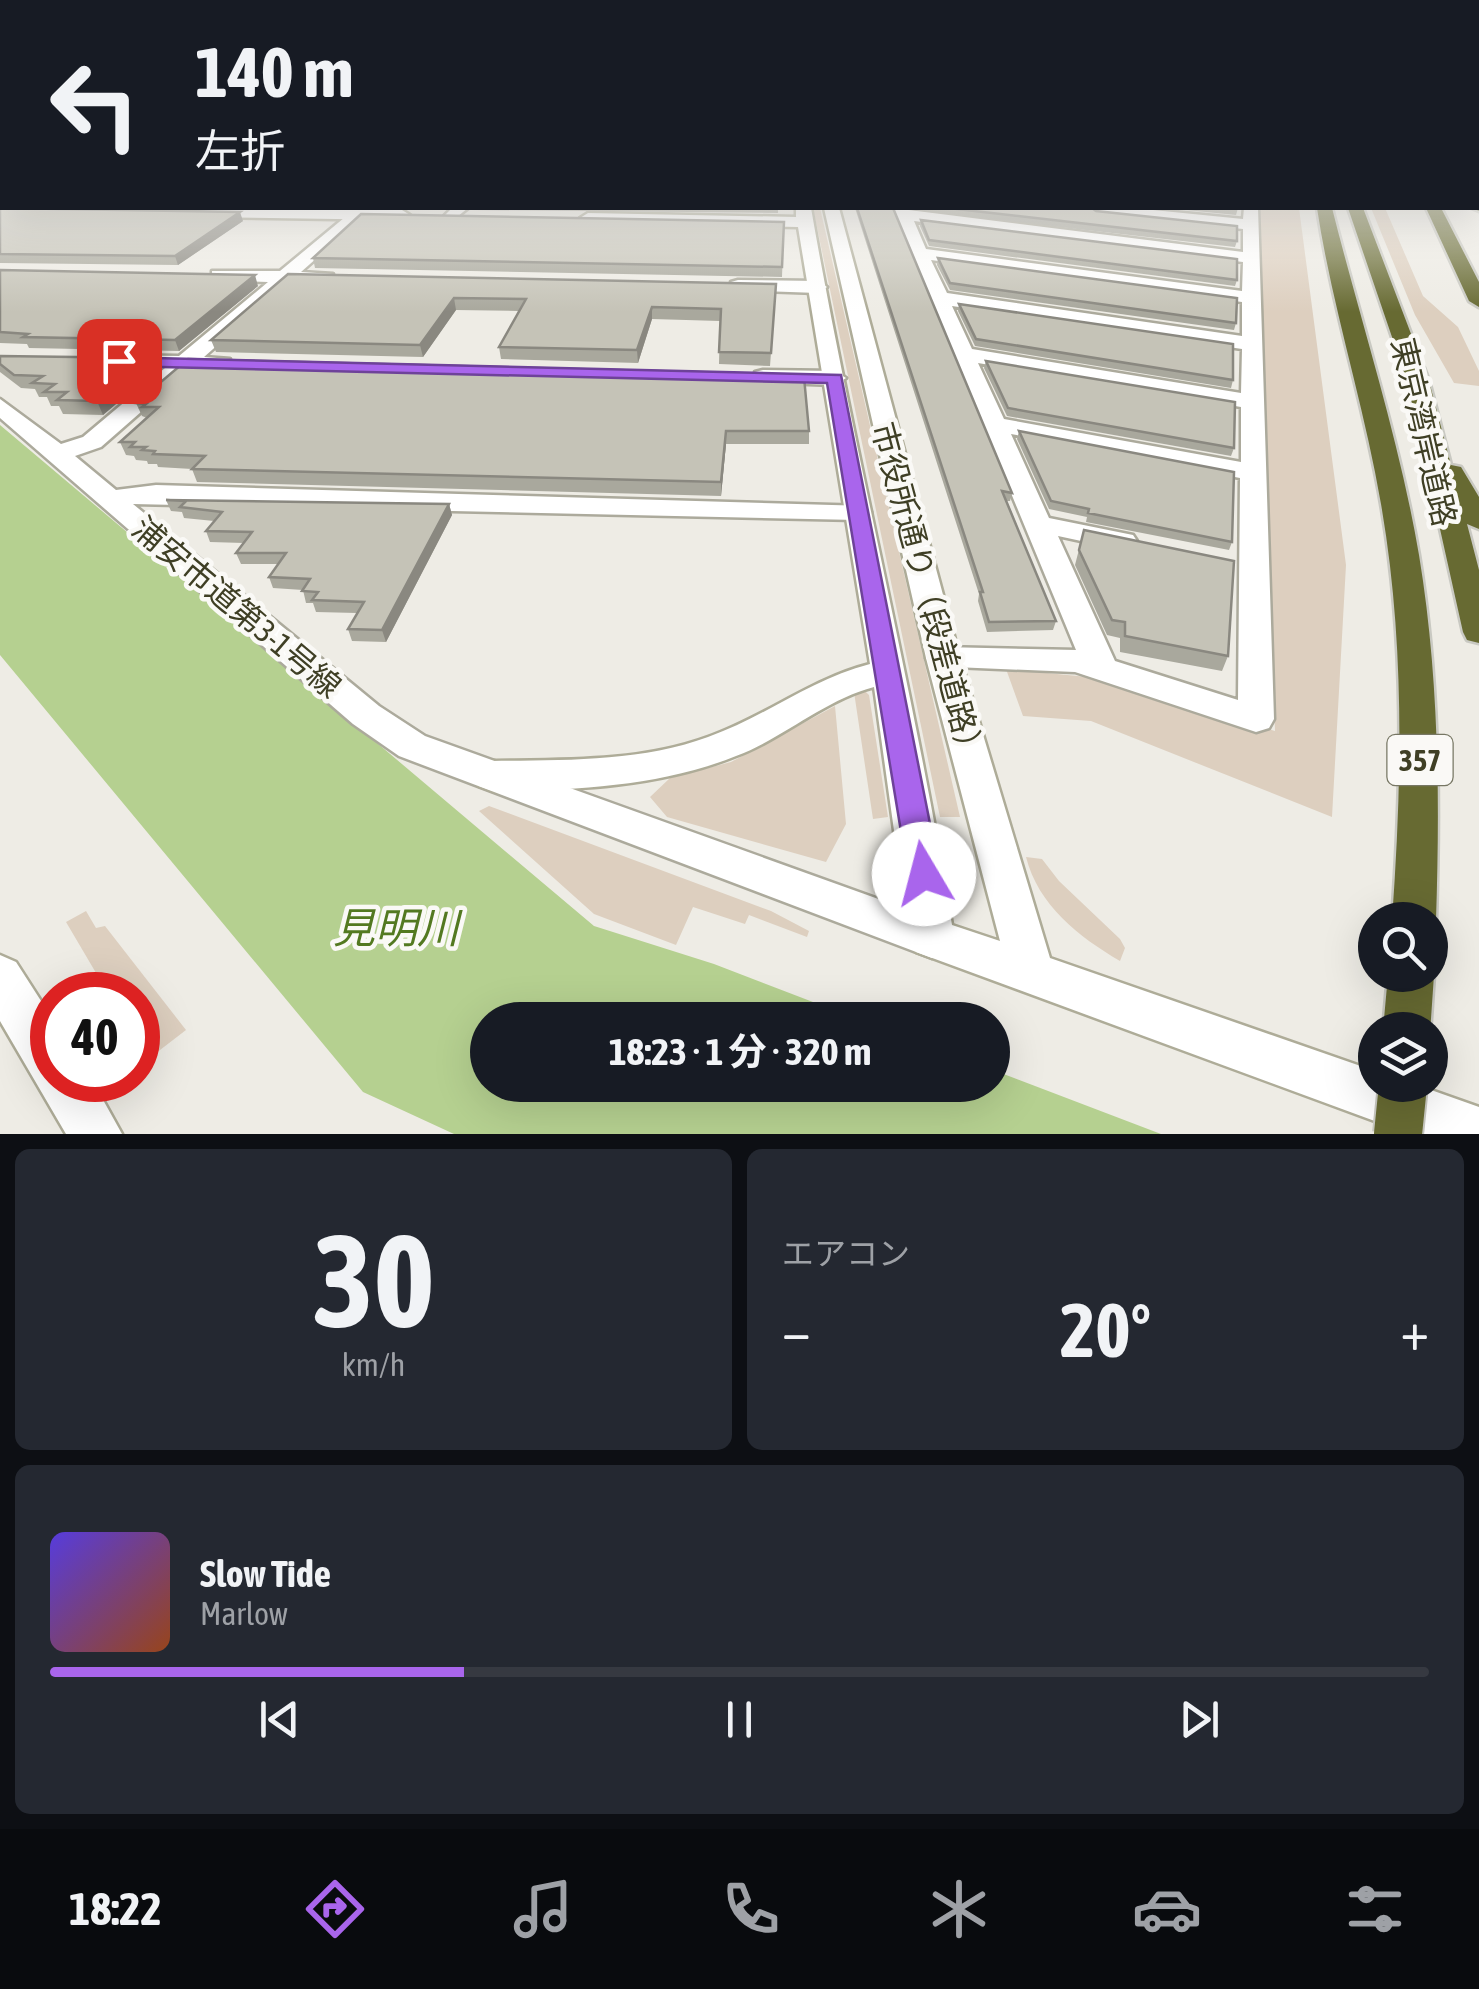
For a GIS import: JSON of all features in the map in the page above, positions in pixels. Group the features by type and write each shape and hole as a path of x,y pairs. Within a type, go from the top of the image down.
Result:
{"highway":[{"name":"東京湾岸道路","path":"1324,210 1375,416 1410,600 1420,773 1415,902"},
{"name":"東京湾岸道路","path":"1356,210 1404,335 1435,444 1479,632"},
{"path":"1435,210 1479,301"},
{"path":"1435,444 1479,521"},
{"path":"1398,1134 1401,1102"}],"street":[{"path":"943,658 1077,661 1256,719 1256,402 1251,216 1133,210"},
{"path":"175,211 361,211 414,215"},
{"path":"57,454 92,442 361,211"},
{"path":"901,211 1251,258"},
{"path":"901,211 1101,669"},
{"path":"572,218 813,212"},
{"name":"市役所通り（段差道路）","path":"813,212 818,287 857,512 892,673 932,938"},
{"name":"市役所通り（段差道路）","path":"813,212 1032,976"},
{"path":"433,216 461,213"},
{"path":"920,253 1252,298"},
{"path":"189,275 355,278"},
{"path":"726,286 818,287"},
{"path":"939,298 1253,344"},
{"path":"964,354 1256,402"},
{"path":"80,359 245,364"},
{"path":"739,376 835,378"},
{"name":"浦安市道第3-1号線","path":"0,406 366,715 412,746 1032,976 1479,1132"},
{"path":"994,424 1256,472"},
{"path":"109,499 156,493 857,512"},
{"path":"1038,524 1147,546"},
{"path":"1220,561 1256,568"},
{"path":"493,776 606,775 690,758 726,746 852,681 892,673"},
{"path":"0,978 30,1027"},
{"path":"76,1102 96,1134"}],"shaded area":[{"path":"813,210 820,210 960,817 940,817"},
{"path":"1258,210 1299,210 1346,565 1332,817 1091,721 1023,716 1006,669 1098,678 1275,731"},
{"path":"1372,210 1386,210 1423,296 1458,327 1479,371 1479,386 1454,383 1415,315"},
{"path":"864,690 869,695 888,817 873,819 854,692"},
{"path":"835,706 846,824 826,862 667,817 650,797 670,778 731,762"},
{"path":"489,806 771,911 809,931 807,937 749,915 745,924 693,907 676,945 594,914 479,811"},
{"path":"1026,857 1042,859 1059,881 1120,939 1125,948 1120,961 1090,941 1050,905"},
{"path":"86,911 96,928 105,926 141,972 95,972 66,922"},
{"path":"160,997 186,1030 160,1050"}],"water":[{"name":"見明川","path":"0,425 594,926 714,964 813,1002 470,1002 470,1102 1010,1102 1010,1076 1161,1134 454,1134 363,1092 0,655"}],"building":[{"path":"0,210 240,212 175,256 0,254"},
{"path":"858,210 894,210 1012,493 1002,491 1056,621 989,622 983,592"},
{"path":"966,210 1095,210 1237,226 1237,241"},
{"path":"361,214 784,222 782,267 313,258"},
{"path":"921,220 1237,259 1237,280 929,240"},
{"path":"938,258 1237,298 1236,323 950,283"},
{"path":"0,270 255,275 175,340 23,337 28,334 0,332"},
{"path":"288,274 776,284 771,353 719,352 721,309 652,307 637,350 499,347 526,299 454,298 420,345 211,340"},
{"path":"959,304 1233,344 1233,380 976,339"},
{"path":"0,356 150,358 97,401 57,400 67,392 44,392 55,384 32,383 43,376 14,375 0,364"},
{"path":"188,359 804,377 809,431 726,431 721,482 192,469 205,456 153,454 155,451 142,450 146,447 130,447 135,442 120,442 159,407 136,403"},
{"path":"986,361 1235,402 1234,448 1008,408"},
{"path":"1019,431 1234,472 1232,542 1088,513 1089,509 1051,501"},
{"path":"166,500 449,504 382,630 348,629 364,602 312,600 318,592 302,591 310,579 269,577 286,553 236,553 252,532 206,531 222,512 180,507 186,501"},
{"path":"1084,530 1234,561 1228,656 1125,636 1125,622 1112,620 1079,550"}],"route":[{"path":"119,361 835,378 857,512 892,673 924,874"}]}
